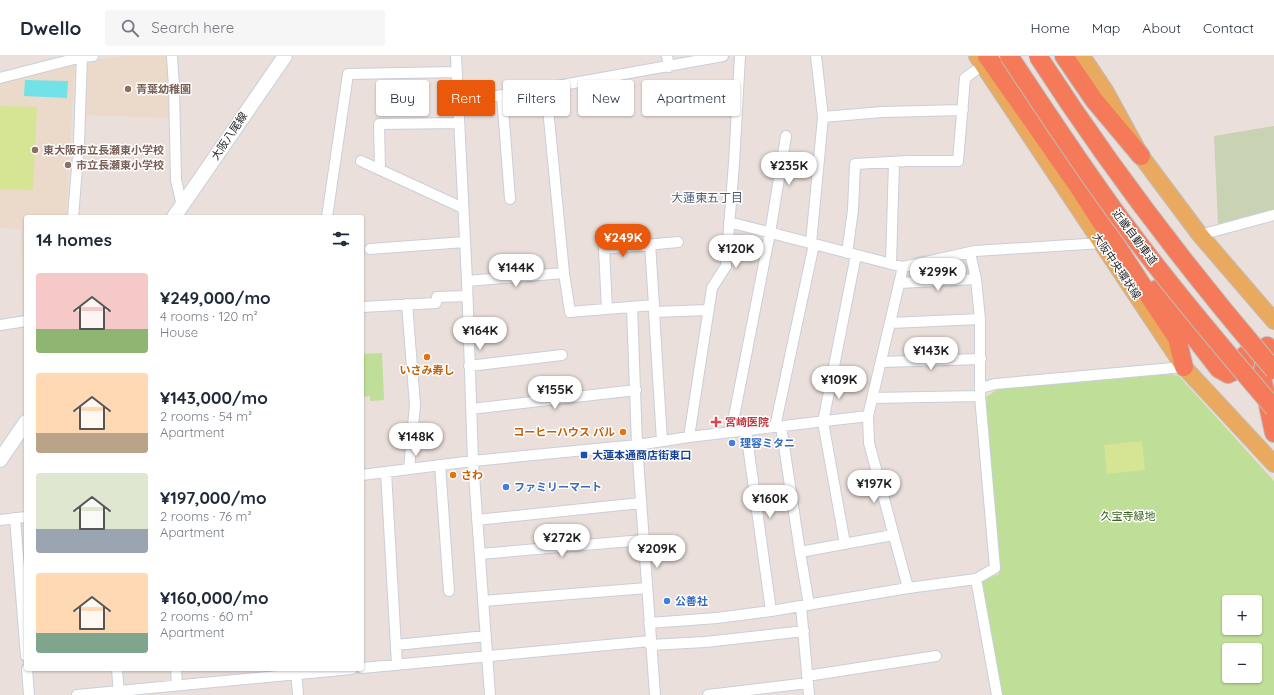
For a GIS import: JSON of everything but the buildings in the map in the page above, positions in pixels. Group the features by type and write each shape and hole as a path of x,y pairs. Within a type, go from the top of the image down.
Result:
{"highway":[{"name":"近畿自動車道","path":"1010,56 1076,156 1128,228 1178,294 1231,359 1274,408"},
{"path":"1038,56 1094,141 1147,214 1199,280 1274,370"},
{"path":"1064,56 1094,100 1141,156"},
{"path":"982,59 1219,369 1228,374 1241,368 1245,363 1245,355"},
{"path":"1078,186 1152,302 1177,338 1184,368"},
{"path":"1267,346 1262,377 1273,432"}],"main road":[{"name":"大阪八尾線","path":"178,211 285,56"},
{"path":"1082,56 1106,92 1141,156 1200,234 1274,320"},
{"name":"大阪中央環状線","path":"982,59 1184,368 1274,464"},
{"path":"0,460 24,425"}],"street":[{"path":"0,78 82,57 93,56"},
{"path":"172,56 178,211"},
{"path":"456,56 457,80"},
{"path":"667,56 669,67"},
{"path":"570,84 723,56"},
{"path":"689,437 712,288 726,266 740,56"},
{"path":"809,695 804,632 805,606 800,552 778,427 812,244 824,118 816,56"},
{"path":"73,215 79,142 82,57"},
{"path":"845,544 823,422 851,254 855,164 958,161 965,78 982,59"},
{"path":"327,215 348,74 457,72"},
{"path":"495,96 502,95 510,199"},
{"path":"824,118 882,112 963,110"},
{"path":"459,116 473,461 490,695"},
{"path":"549,116 564,273 570,312 632,307 708,310"},
{"path":"380,170 379,124 459,123"},
{"path":"731,432 770,233 786,136"},
{"path":"361,160 463,208"},
{"path":"891,264 894,162"},
{"path":"1200,234 1274,215"},
{"path":"728,222 903,267 976,251 1102,243"},
{"path":"370,249 465,242"},
{"path":"607,309 604,250 678,242"},
{"path":"650,244 662,441"},
{"path":"649,623 717,618 771,611 908,588 976,579 995,568 981,392 980,319 976,279 970,253"},
{"path":"903,267 868,416 869,443 908,588"},
{"path":"466,281 564,273"},
{"path":"899,283 976,279"},
{"path":"364,307 436,303 437,297 467,296"},
{"path":"407,304 414,405 409,469"},
{"path":"632,307 637,445 650,643 655,695"},
{"path":"890,323 980,319"},
{"path":"0,325 24,321"},
{"path":"470,366 562,355"},
{"path":"881,362 981,359"},
{"path":"873,398 981,392 995,384 1184,368"},
{"path":"471,409 636,390"},
{"path":"364,475 473,461 637,445 689,437 868,416"},
{"path":"746,431 771,611"},
{"path":"440,465 449,591"},
{"path":"386,472 397,665"},
{"path":"477,520 641,503"},
{"path":"0,520 24,516"},
{"path":"15,518 24,631"},
{"path":"800,552 893,535"},
{"path":"480,554 644,540"},
{"path":"976,579 995,695"},
{"path":"483,601 647,588"},
{"path":"364,668 650,643 705,642 804,632"},
{"path":"396,645 486,636"},
{"path":"708,695 936,656"},
{"path":"27,671 29,695"},
{"path":"117,671 119,693"},
{"path":"176,671 177,685"},
{"path":"236,671 237,680"},
{"path":"77,695 119,693 177,685 313,671"},
{"path":"296,672 298,695"}],"shaded area":[{"name":"青葉幼稚園","path":"128,56 169,56 171,118 84,115 88,63 91,60"},
{"name":"東大阪市立長瀬東小学校","path":"75,64 66,215 24,215 24,315 21,229 0,228 0,82"}],"green space":[{"path":"0,106 37,107 33,190 0,189"},
{"path":"1274,126 1274,209 1218,224 1214,136"},
{"path":"382,353 384,400 370,401 370,396 364,397 364,354"},
{"name":"久宝寺緑地","path":"1172,374 1179,376 1274,481 1274,695 998,695 980,582 999,574 986,397 998,389"},
{"path":"1142,441 1145,470 1107,474 1104,445"}],"water":[{"path":"25,80 68,81 67,98 24,96"}],"place":[{"name":"青葉幼稚園","path":"128,89"},
{"name":"東大阪市立長瀬東小学校","path":"35,150"},
{"name":"市立長瀬東小学校","path":"68,165"},
{"name":"いさみ寿し","path":"427,357"},
{"name":"宮崎医院","path":"716,422"},
{"name":"コーヒーハウス パル","path":"623,432"},
{"name":"理容ミタニ","path":"732,443"},
{"name":"大蓮本通商店街東口","path":"584,455"},
{"name":"さわ","path":"453,475"},
{"name":"ファミリーマート","path":"506,487"},
{"name":"公善社","path":"667,601"}],"district":[{"name":"大蓮東五丁目","path":"707,198"}]}
